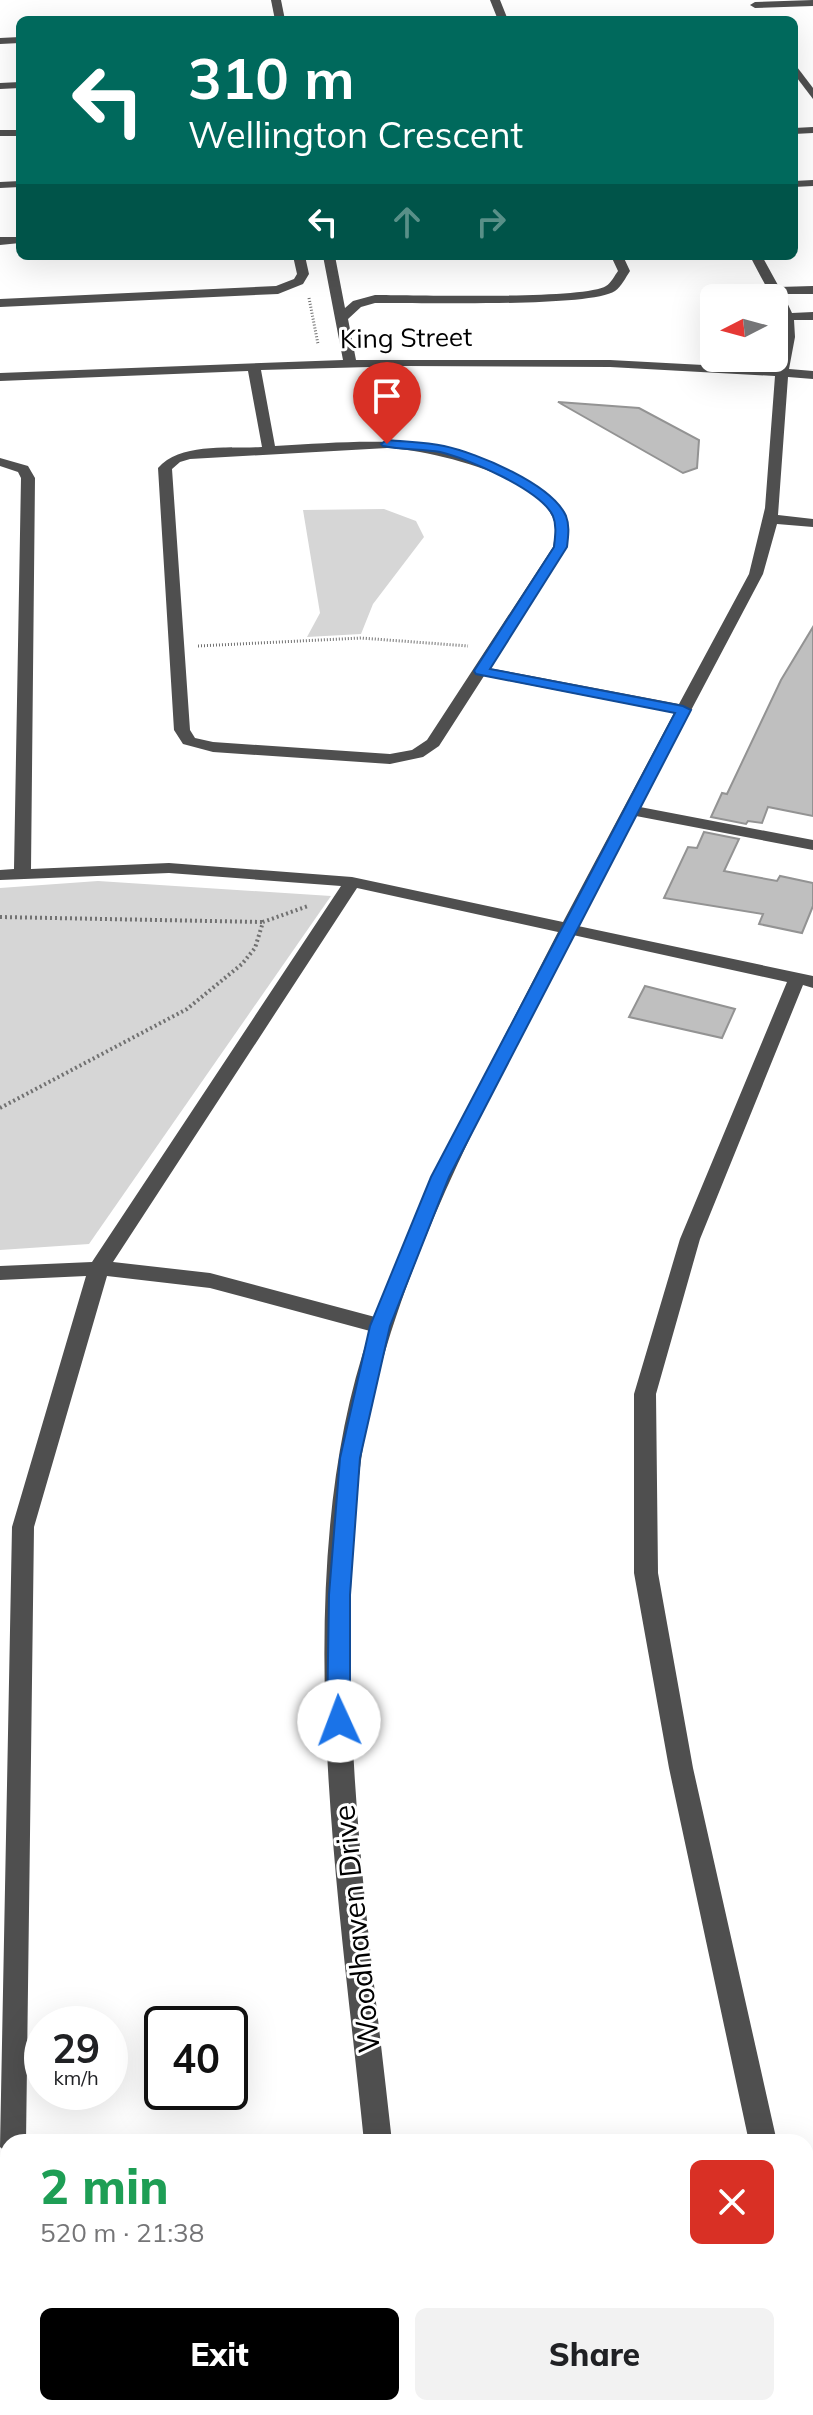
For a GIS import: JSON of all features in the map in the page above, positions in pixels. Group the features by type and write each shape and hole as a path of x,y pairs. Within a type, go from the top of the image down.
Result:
{"street":[{"path":"753,2 813,3"},
{"path":"798,72 813,96"},
{"path":"0,303 265,292 299,281 303,274 300,260"},
{"path":"330,260 350,363"},
{"path":"336,286 350,295 375,299 538,298 592,294 611,288 618,281 624,271 619,260"},
{"path":"758,260 770,284"},
{"path":"788,291 813,290"},
{"path":"343,317 357,304 375,299"},
{"path":"788,317 813,316"},
{"name":"King Street","path":"0,377 350,363 524,361 700,368"},
{"path":"254,366 269,449"},
{"name":"King Street","path":"783,372 813,375"},
{"name":"Woodhaven Drive","path":"377,2134 337,1690 350,1458 380,1326 440,1177 756,574 773,519 778,394 783,372"},
{"path":"387,444 442,449 485,463 547,499 559,516 563,531 560,547 433,743 417,754 390,759 213,747 189,741 182,730 176,647 165,468 175,459 269,449 387,444"},
{"path":"0,462 23,469 28,478 22,874"},
{"path":"773,519 813,523"},
{"path":"481,671 683,710"},
{"path":"631,810 813,845"},
{"path":"0,875 169,868 352,882 805,981 690,1239 645,1394 646,1573 681,1768 761,2134"},
{"path":"12,2134 23,1527 99,1268 352,882"},
{"path":"0,1273 99,1268 157,1272 221,1284 380,1326"}],"path":[{"path":"291,286 309,297 318,344"},
{"path":"176,647 361,638 497,648"},
{"path":"0,917 263,922 319,902 352,882"},
{"path":"0,1108 187,1009 242,964 255,948 263,922"}],"shaded area":[{"path":"384,509 416,521 424,537 373,604 361,634 307,637 320,613 303,510"},
{"path":"98,881 331,896 89,1244 0,1250 0,888"}],"building":[{"path":"558,402 639,408 699,440 697,468 683,473"},
{"path":"813,627 813,816 768,807 762,823 748,821 746,824 711,817 722,793 727,794 781,680"},
{"path":"704,832 739,839 724,871 777,881 780,876 813,883 813,906 802,933 759,924 763,914 664,898 688,847 697,848"},
{"path":"645,986 735,1009 722,1038 629,1017"}],"route":[{"path":"339,1721 340,1595 350,1458 380,1326 440,1177 683,710 481,671 560,547 563,531 559,516 547,499 485,463 442,449 387,444"}]}
